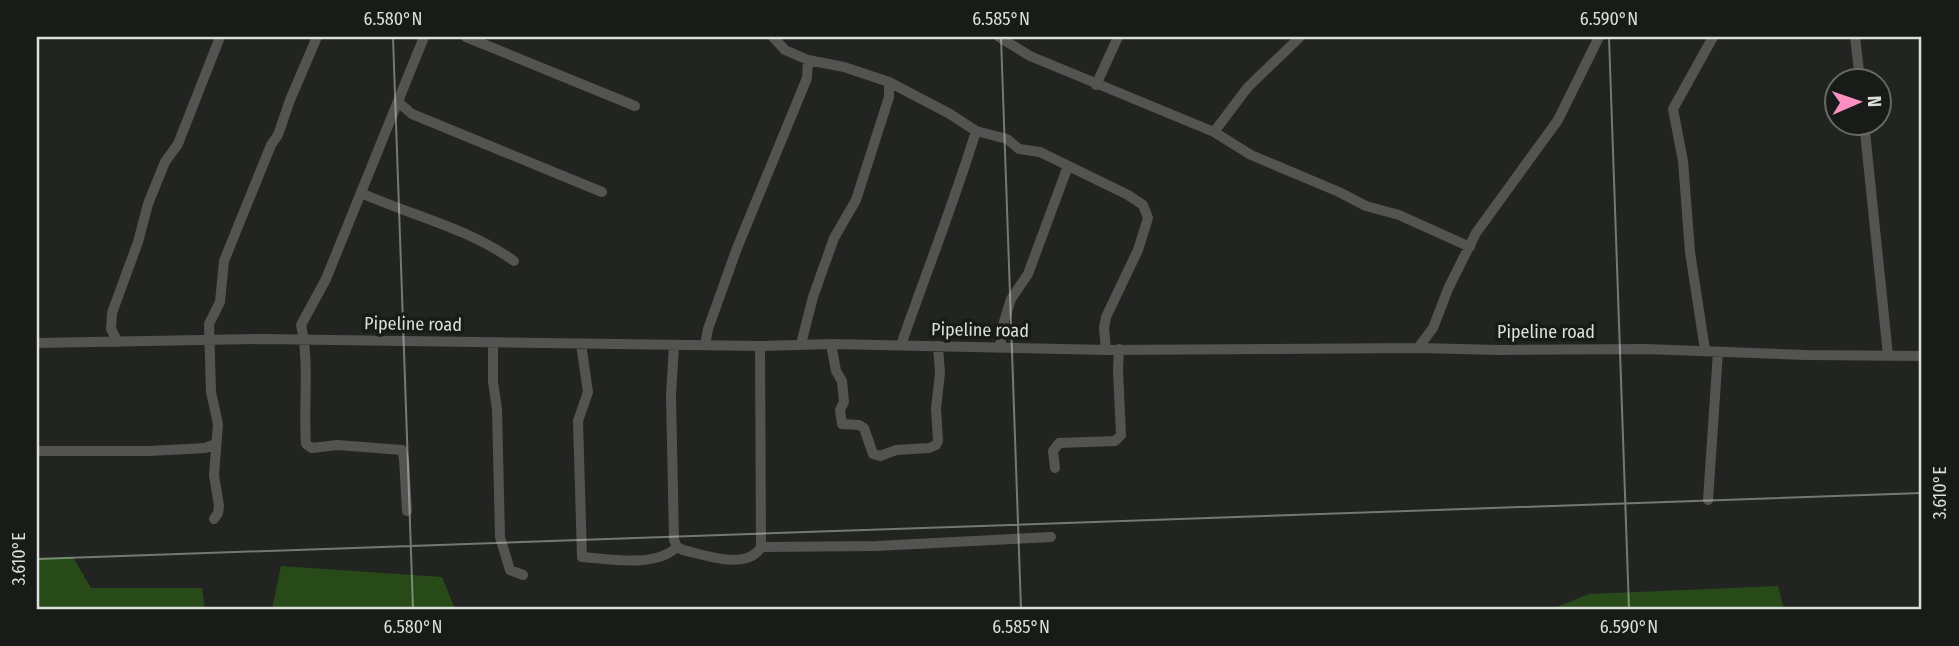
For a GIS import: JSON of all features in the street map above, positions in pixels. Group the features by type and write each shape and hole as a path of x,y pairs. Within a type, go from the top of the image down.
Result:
{"street":[{"path":"118,342 111,328 112,313 138,242 148,204 165,162 178,144 220,37"},
{"path":"214,519 219,506 214,475 218,424 211,392 210,321 220,302 224,261 317,37"},
{"path":"407,510 402,450 337,445 312,448 306,443 305,339 301,325 326,279 424,37"},
{"path":"467,37 635,106"},
{"path":"773,37 785,50 808,60 854,69 890,82 976,131 1007,139 1019,149 1040,152 1143,205 1148,218 1138,250 1106,317 1106,350"},
{"path":"999,37 1030,56 1214,132 1251,155 1366,206 1399,215 1469,247"},
{"path":"1096,85 1118,37"},
{"path":"1214,132 1248,87 1300,37"},
{"path":"1418,348 1433,328 1448,289 1469,247 1490,213 1558,120 1599,37"},
{"path":"1705,350 1690,252 1683,161 1673,109 1713,37"},
{"path":"1855,37 1858,66"},
{"path":"705,345 714,311 737,248 807,78 808,60"},
{"path":"801,344 813,297 834,239 859,191 889,97 890,82"},
{"path":"398,102 412,114 601,192"},
{"path":"901,345 959,188 976,131"},
{"path":"1865,136 1888,355"},
{"path":"1000,348 1011,299 1028,274 1068,166"},
{"path":"361,193 403,211 443,223 489,244 514,261"},
{"path":"1433,328 1443,349"},
{"name":"Pipeline road","path":"37,343 118,342 210,336 227,340 305,339 493,344 831,344 1106,350 1705,350 1807,355 1922,356"},
{"path":"493,344 500,537 510,570 523,575"},
{"path":"581,344 589,392 578,421 582,556 629,560 667,557 677,547"},
{"path":"831,344 845,402 840,410 840,421 842,424 864,428 873,454 880,456 896,450 929,448 936,445 940,373 938,346"},
{"path":"674,345 671,395 673,528 677,547"},
{"path":"677,547 741,560 756,555 761,547 760,346"},
{"path":"1055,468 1054,451 1059,443 1115,441 1121,435 1119,349"},
{"path":"1708,500 1718,352"},
{"path":"37,451 149,451 205,448 216,444"},
{"path":"761,547 876,546 1051,537"}],"green space":[{"path":"73,557 91,588 202,588 205,609 37,609 37,558"},
{"path":"281,566 442,577 455,609 272,609"},
{"path":"1778,586 1784,609 1552,609 1589,594"}]}
